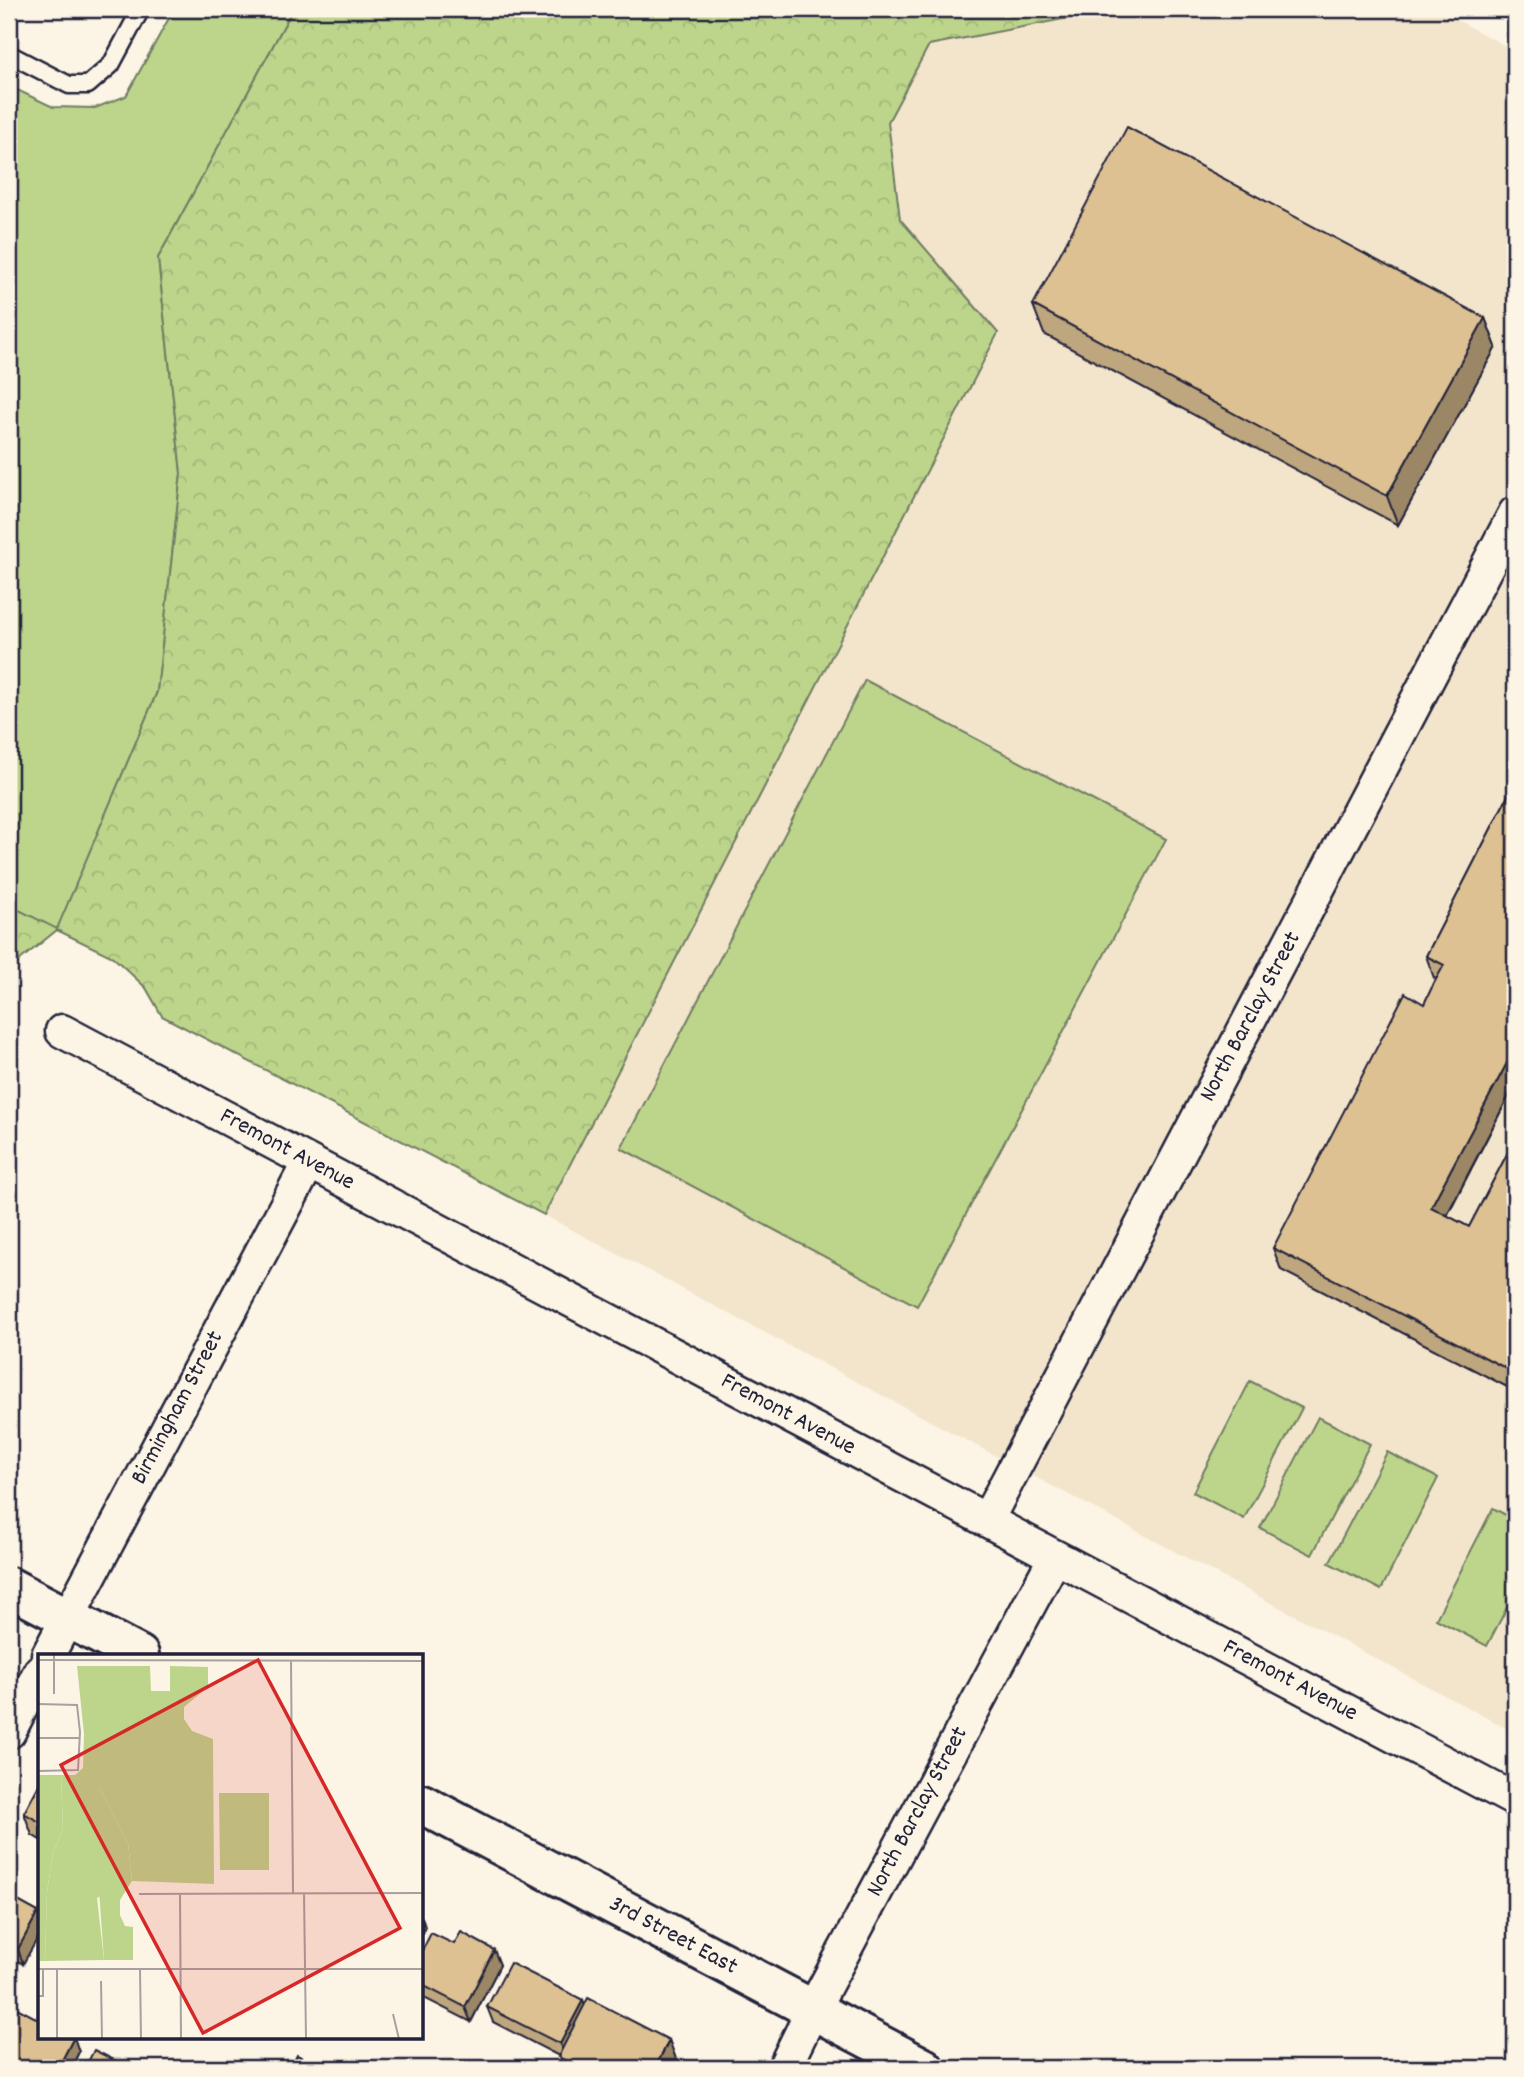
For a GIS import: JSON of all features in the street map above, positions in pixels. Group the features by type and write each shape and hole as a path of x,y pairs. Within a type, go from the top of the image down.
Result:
{"street":[{"name":"North Barclay Street","path":"987,1520 1515,513"},
{"name":"Fremont Avenue","path":"62,1031 1515,1800"},
{"name":"Birmingham Street","path":"49,1654 309,1162"},
{"name":"North Barclay Street","path":"784,2068 1055,1557"},
{"path":"9,1587 137,1654"},
{"path":"9,1732 38,1675"},
{"name":"3rd Street East","path":"424,1805 925,2068"}],"lane":[{"path":"9,54 69,85 88,85 111,65 141,9"}],"shaded area":[{"path":"1115,9 1436,9 1515,51 1515,1733 544,1215 998,333 900,219 888,122 929,45"}],"green space":[{"path":"174,9 293,9 158,258 181,473 157,692 57,930 9,905 9,86 53,107 95,108 126,96"},
{"path":"293,9 1115,9 929,45 888,122 900,219 998,333 544,1215 162,1016 146,988 113,957 57,930 9,969 9,905 57,929 157,692 181,473 158,258"},
{"path":"865,680 1166,839 917,1306 621,1148"},
{"path":"1250,1381 1302,1408 1244,1519 1193,1492"},
{"path":"1318,1417 1370,1444 1312,1555 1260,1528"},
{"path":"1387,1452 1438,1478 1381,1590 1329,1563"},
{"path":"1493,1508 1515,1520 1515,1592 1487,1646 1436,1619"}],"building":[{"path":"1127,127 1485,318 1387,496 1033,305"},
{"path":"1515,782 1515,1066 1508,1061 1431,1207 1469,1227 1515,1139 1515,1373 1273,1248 1405,993 1424,1004 1444,965 1426,956"},
{"path":"38,1787 38,1821 24,1813"},
{"path":"9,1896 38,1912 18,1949 9,1944"},
{"path":"461,1932 494,1950 465,2007 424,1986 424,1947 431,1933 454,1944"},
{"path":"510,1963 583,2000 560,2044 487,2007"},
{"path":"588,1998 669,2040 656,2066 660,2068 581,2068 558,2057"},
{"path":"13,2006 38,2019 38,2038 73,2038 58,2068 23,2068 9,2061 9,2014"},
{"path":"94,2050 130,2068 85,2068"},
{"path":"297,2055 321,2068 290,2068"}]}
